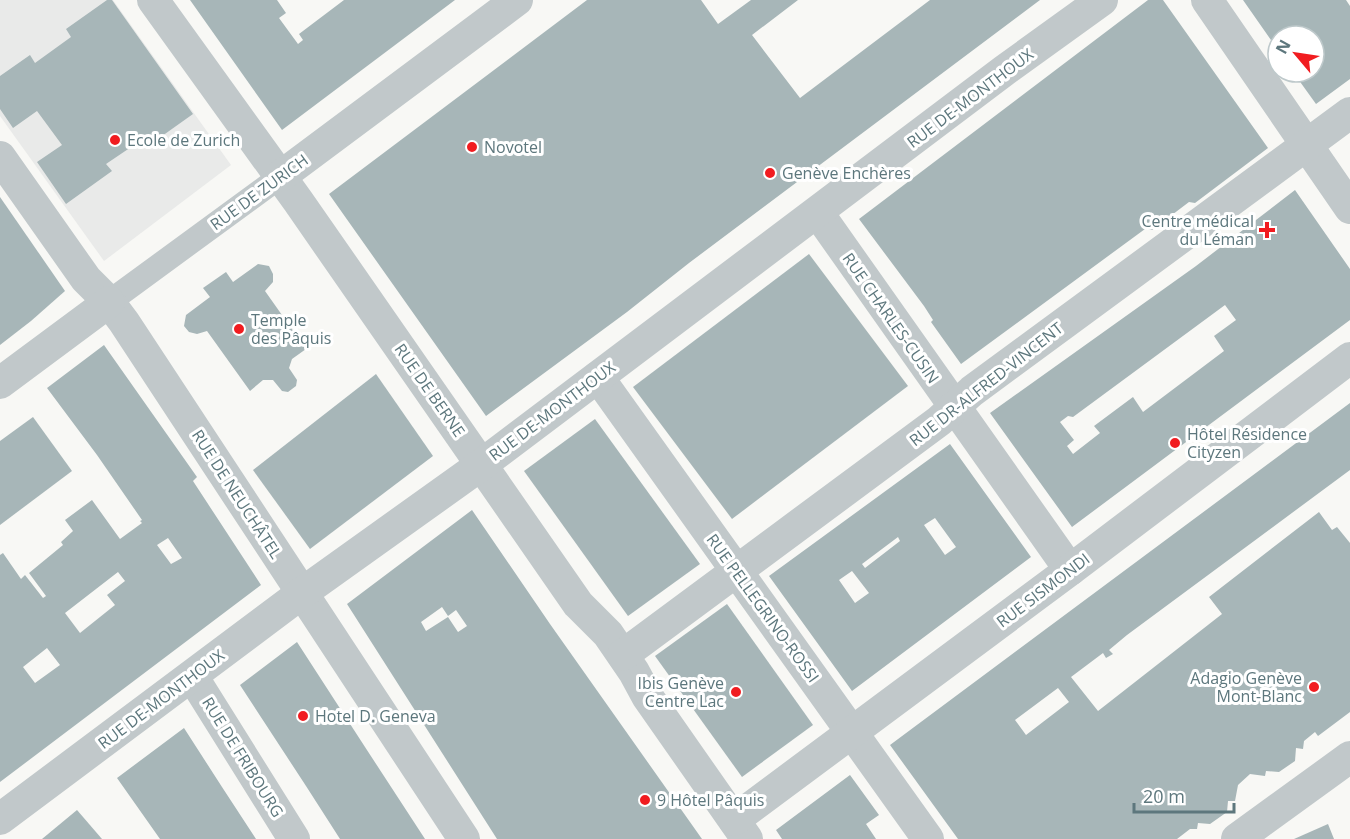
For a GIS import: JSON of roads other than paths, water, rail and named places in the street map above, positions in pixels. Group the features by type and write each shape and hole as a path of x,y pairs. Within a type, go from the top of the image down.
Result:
{"street":[{"name":"RUE DE BERNE","path":"153,0 281,176 578,604 608,634 647,696 740,830"},
{"name":"RUE DE ZURICH","path":"0,383 517,0"},
{"name":"RUE DE-MONTHOUX","path":"0,819 302,593 481,465 1005,70 1102,0"},
{"path":"1207,0 1350,208"},
{"name":"RUE DR-ALFRED-VINCENT","path":"623,656 954,407 972,391 1350,113"},
{"name":"RUE DE NEUCHÂTEL","path":"0,157 86,279 109,302 131,332 464,839"},
{"name":"RUE CHARLES-CUSIN","path":"818,213 1070,570"},
{"name":"RUE SISMONDI","path":"740,830 853,733 1350,358"},
{"name":"RUE PELLEGRINO-ROSSI","path":"598,377 928,839"},
{"name":"RUE DE FRIBOURG","path":"192,676 294,839"},
{"path":"1237,839 1350,757"}],"place":[{"name":"Ecole de Zurich","path":"115,140"},
{"name":"Novotel","path":"472,147"},
{"name":"Genève Enchères","path":"770,173"},
{"name":"Centre médical du Léman","path":"1267,230"},
{"name":"Temple des Pâquis","path":"239,329"},
{"name":"Hôtel Résidence Cityzen","path":"1175,443"},
{"name":"Adagio Genève Mont-Blanc","path":"1314,687"},
{"name":"Ibis Genève Centre Lac","path":"736,692"},
{"name":"Hotel D. Geneva","path":"303,716"},
{"name":"9 Hôtel Pâquis","path":"645,800"}]}
